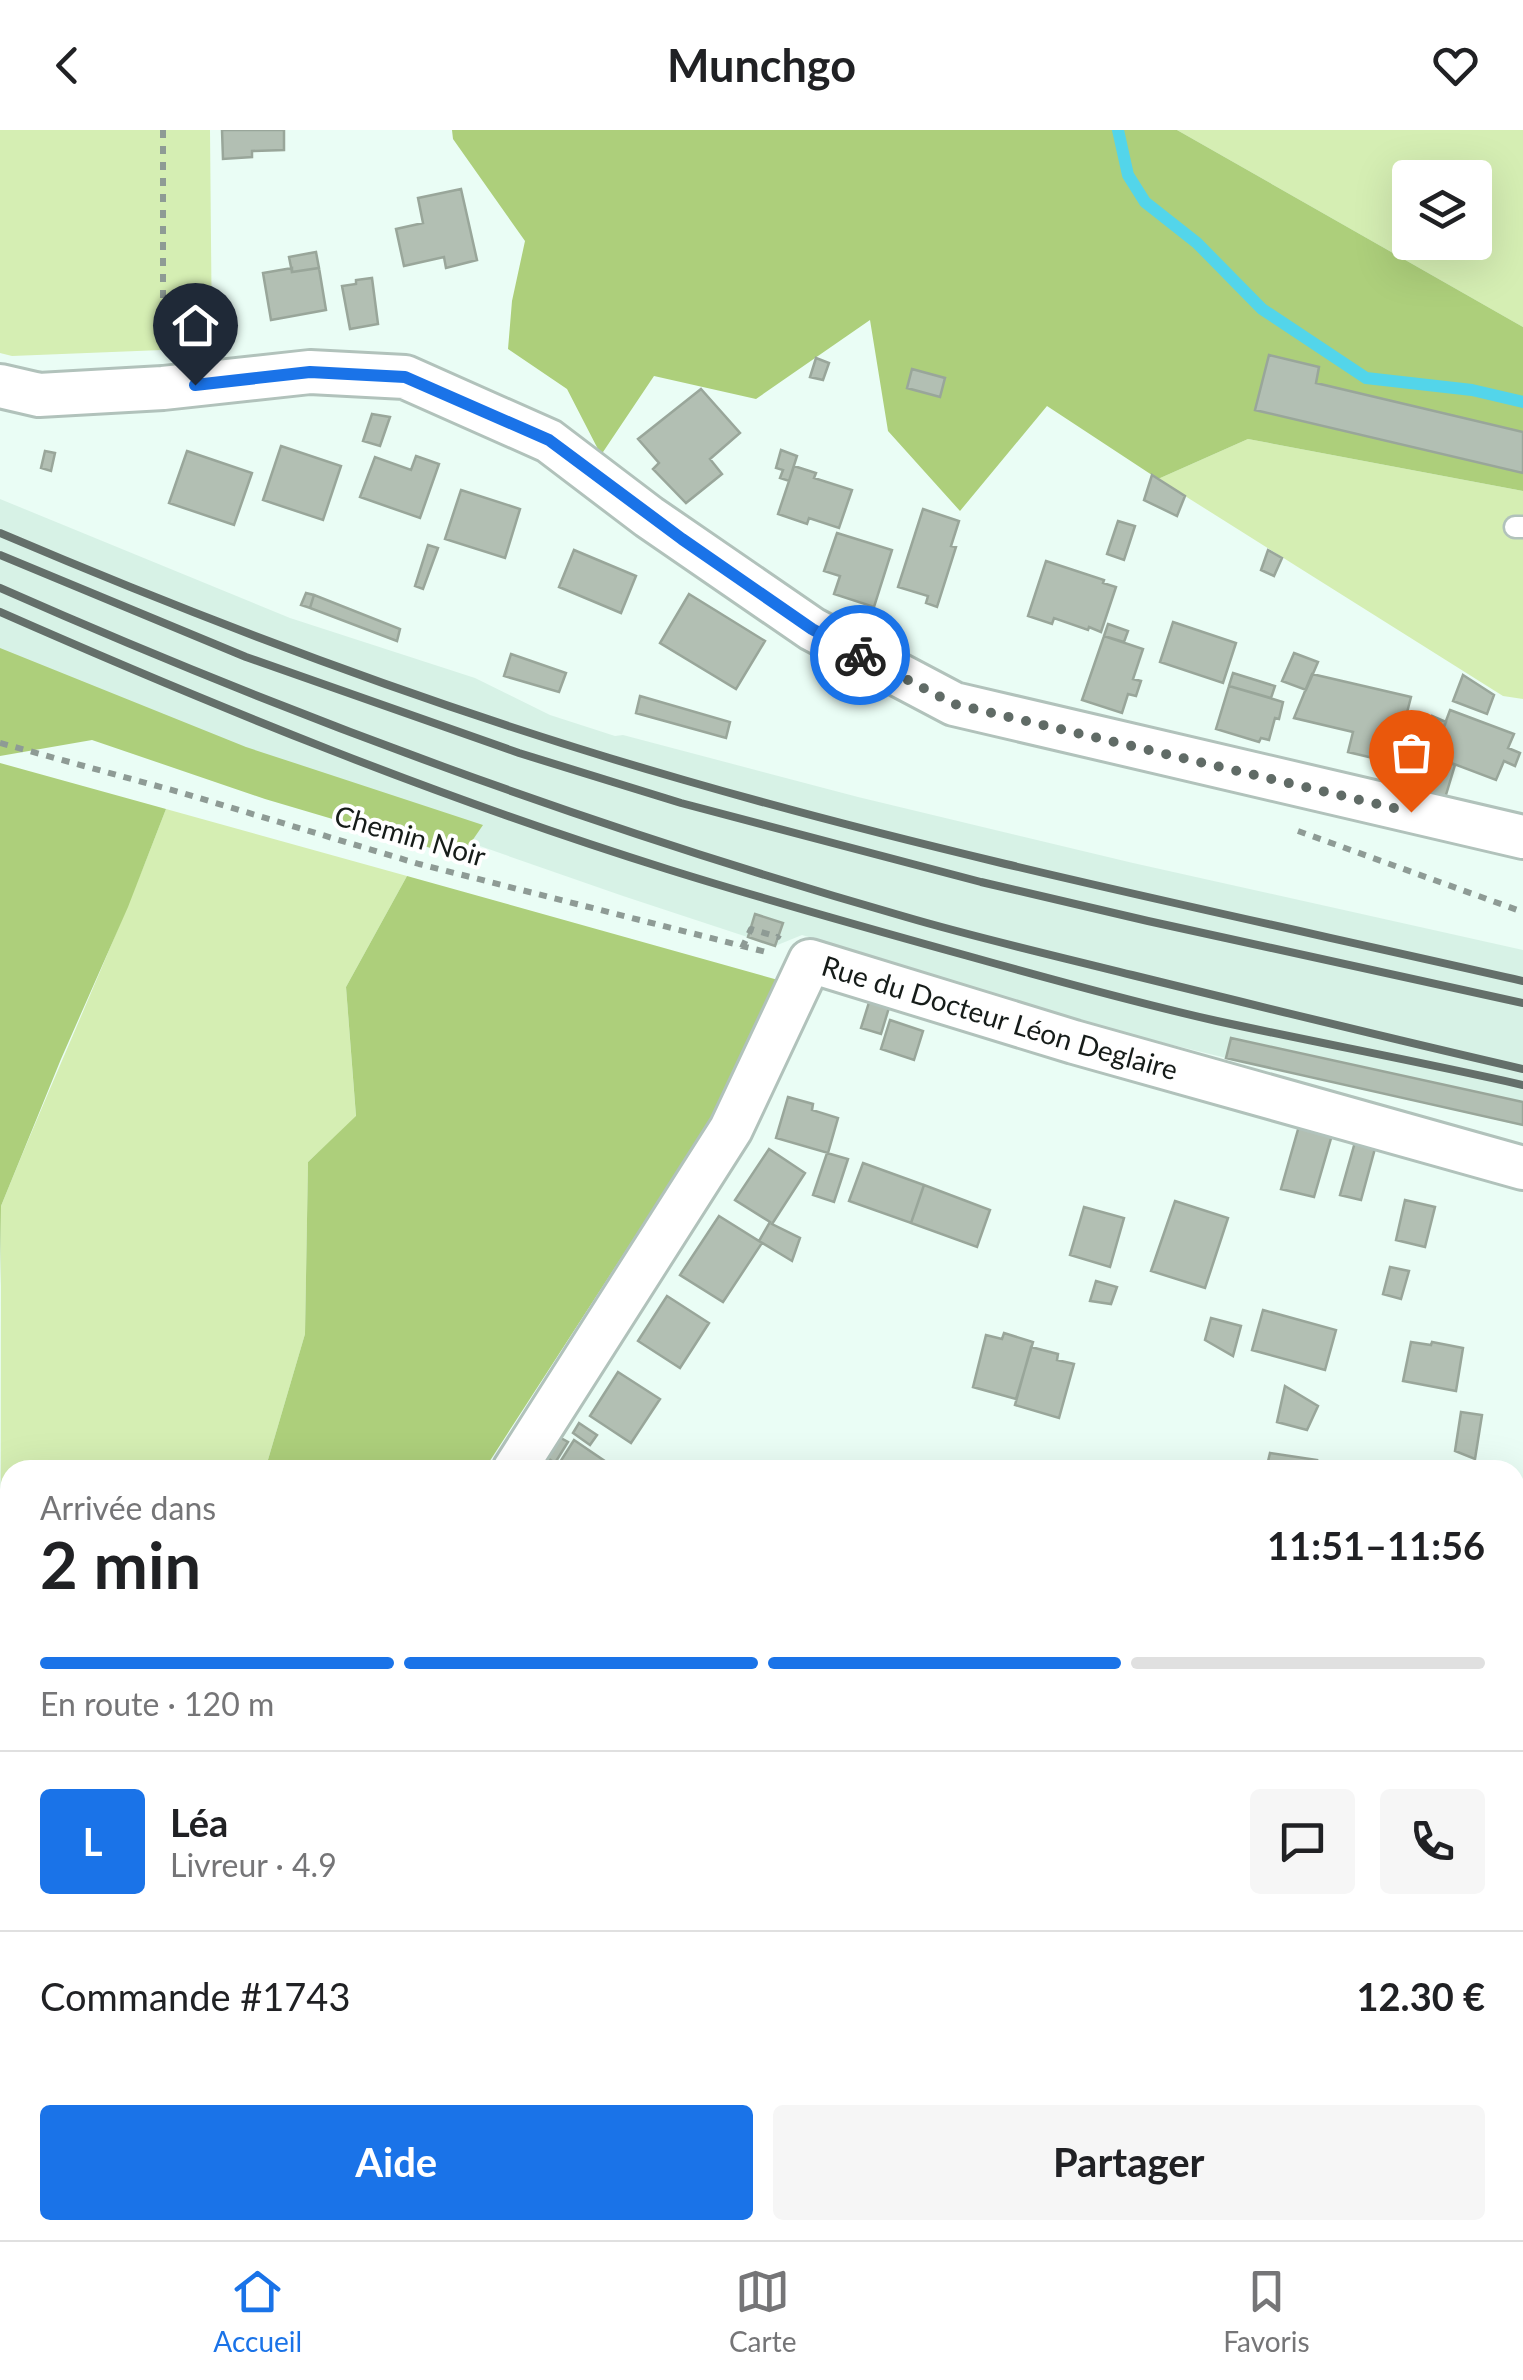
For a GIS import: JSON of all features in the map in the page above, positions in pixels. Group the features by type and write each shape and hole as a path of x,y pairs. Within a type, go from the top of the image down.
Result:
{"street":[{"path":"0,386 38,395 163,388 310,372 405,377 549,440 649,517 812,629 954,704 1523,837"},
{"name":"Rue du Docteur Léon Deglaire","path":"520,1460 730,1128 810,961 1074,1042 1523,1168"}],"path":[{"path":"163,130 163,388"},
{"name":"Chemin Noir","path":"0,742 418,864 742,948 810,961"},
{"path":"1283,825 1523,912"},
{"path":"742,948 750,929 772,936"}],"shaded area":[{"path":"0,499 290,618 475,678 550,715 615,736 1133,863 1523,950 1523,1126 1099,1027 802,935 775,946 187,744 0,670"}],"green space":[{"path":"0,130 210,130 212,348 12,356 0,353"},
{"path":"452,130 1177,130 1392,252 1392,260 1405,260 1523,327 1523,491 1248,439 1158,479 1047,406 960,511 888,431 870,320 756,399 654,376 601,455 567,389 508,349 512,301 525,241 453,139"},
{"path":"1177,130 1523,130 1523,327 1405,260 1492,260 1492,160 1392,160 1392,252"},
{"path":"1248,439 1523,491 1523,699 1503,696 1158,479"},
{"path":"0,648 246,747 483,825 461,857 265,799 92,740 0,756"},
{"path":"0,763 166,809 1,1206 0,1287"},
{"path":"166,809 407,876 346,987 356,1117 308,1162 305,1334 268,1460 1,1460 1,1206"},
{"path":"407,876 778,980 718,1108 490,1460 268,1460 305,1334 308,1162 356,1116 346,987"}],"building":[{"path":"222,130 284,130 284,150 252,151 252,157 223,159"},
{"path":"461,189 477,260 446,268 444,257 404,266 396,229 423,223 418,198"},
{"path":"316,252 319,268 292,272 289,257"},
{"path":"292,268 292,272 319,268 326,310 271,320 263,273"},
{"path":"372,278 378,324 350,329 342,286"},
{"path":"1269,355 1319,367 1316,383 1523,432 1523,473 1255,410"},
{"path":"816,358 829,363 823,380 810,377"},
{"path":"912,369 945,378 940,397 907,388"},
{"path":"701,389 740,433 710,459 722,474 686,503 653,469 659,463 638,439"},
{"path":"372,414 390,417 380,446 363,441"},
{"path":"281,446 341,466 323,520 263,500"},
{"path":"781,450 797,456 789,481 780,478 783,470 776,468"},
{"path":"45,451 55,453 51,471 41,468"},
{"path":"187,451 252,473 234,525 169,503"},
{"path":"416,456 439,464 420,518 360,497 375,457 411,470"},
{"path":"794,466 816,473 814,478 852,490 839,528 809,518 807,524 778,514"},
{"path":"1152,475 1185,496 1177,516 1144,500"},
{"path":"461,490 520,509 505,558 445,539"},
{"path":"923,509 959,521 951,546 956,547 937,607 926,603 928,596 898,587"},
{"path":"1118,521 1135,526 1124,560 1107,554"},
{"path":"837,533 892,550 874,607 834,594 840,576 824,571"},
{"path":"428,545 438,548 423,589 415,586"},
{"path":"574,550 636,576 621,613 559,587"},
{"path":"1268,550 1282,558 1274,576 1261,570"},
{"path":"1046,561 1116,587 1101,632 1054,618 1052,624 1028,616"},
{"path":"306,593 314,595 310,608 301,605"},
{"path":"689,594 765,641 736,689 660,643"},
{"path":"314,595 400,629 397,641 310,608"},
{"path":"1173,622 1236,643 1223,683 1160,662"},
{"path":"1108,624 1128,631 1124,642 1104,636"},
{"path":"1104,636 1143,649 1133,679 1141,681 1136,696 1128,694 1122,713 1082,700"},
{"path":"1294,653 1318,662 1306,690 1282,681"},
{"path":"511,654 566,673 559,692 504,676"},
{"path":"1233,673 1275,686 1271,698 1229,686"},
{"path":"1312,674 1411,697 1394,763 1348,752 1353,732 1294,718"},
{"path":"1463,675 1494,695 1487,714 1453,701"},
{"path":"1229,686 1283,702 1269,740 1261,738 1259,742 1216,729"},
{"path":"640,696 730,722 726,738 636,713"},
{"path":"1450,710 1514,734 1508,748 1520,753 1515,766 1504,761 1496,780 1433,756"},
{"path":"1432,716 1446,722 1436,747 1422,743"},
{"path":"1423,743 1436,747 1428,769 1416,764"},
{"path":"1433,756 1455,765 1445,798 1419,791"},
{"path":"755,914 783,923 775,946 748,937"},
{"path":"871,996 891,1001 881,1034 861,1028"},
{"path":"890,1020 923,1031 914,1060 881,1049"},
{"path":"1231,1038 1523,1102 1523,1125 1226,1058"},
{"path":"788,1097 813,1104 812,1110 838,1118 828,1153 776,1138"},
{"path":"1301,1119 1334,1128 1314,1197 1281,1189"},
{"path":"1357,1135 1377,1141 1361,1200 1340,1195"},
{"path":"769,1149 805,1173 772,1224 800,1238 792,1261 759,1241 770,1222 735,1200"},
{"path":"827,1153 848,1159 834,1202 813,1195"},
{"path":"863,1163 924,1185 911,1223 849,1201"},
{"path":"924,1185 990,1210 977,1247 911,1223"},
{"path":"1405,1200 1435,1207 1425,1247 1396,1240"},
{"path":"1175,1201 1228,1218 1205,1288 1151,1271"},
{"path":"1084,1207 1124,1218 1110,1267 1070,1255"},
{"path":"719,1216 762,1243 723,1302 680,1275"},
{"path":"1390,1267 1409,1271 1401,1299 1383,1294"},
{"path":"1096,1281 1117,1287 1111,1304 1090,1301"},
{"path":"667,1296 709,1323 680,1368 638,1341"},
{"path":"1263,1310 1336,1330 1325,1370 1252,1350"},
{"path":"1211,1318 1241,1326 1233,1356 1205,1340"},
{"path":"1004,1333 1033,1342 1016,1399 973,1387 986,1335 1002,1339"},
{"path":"1411,1342 1463,1348 1456,1391 1403,1381"},
{"path":"1031,1347 1058,1354 1057,1360 1074,1364 1059,1418 1015,1405"},
{"path":"618,1372 660,1399 631,1443 590,1416"},
{"path":"1285,1386 1318,1406 1307,1430 1277,1422"},
{"path":"1461,1412 1482,1415 1475,1459 1455,1451"},
{"path":"579,1423 597,1435 590,1445 573,1433"},
{"path":"559,1437 568,1442 557,1460 546,1457"},
{"path":"574,1440 603,1460 561,1460"},
{"path":"1270,1453 1317,1460 1268,1460"}],"waterway":[{"path":"1118,130 1128,175 1145,202 1197,243 1262,309 1366,378 1472,390 1523,402"}],"railway":[{"path":"0,533 338,667 684,780 997,862 1523,981"},
{"path":"0,555 246,657 519,753 681,803 981,882 1523,1003"},
{"path":"0,588 335,726 676,847 962,933 1523,1069"},
{"path":"0,612 330,750 667,869 1154,1006 1523,1085"}],"way so far":[{"path":"860,655 954,704 1411,812"}],"route":[{"path":"195,385 310,372 405,377 549,440 649,517 812,629 860,655"}]}
